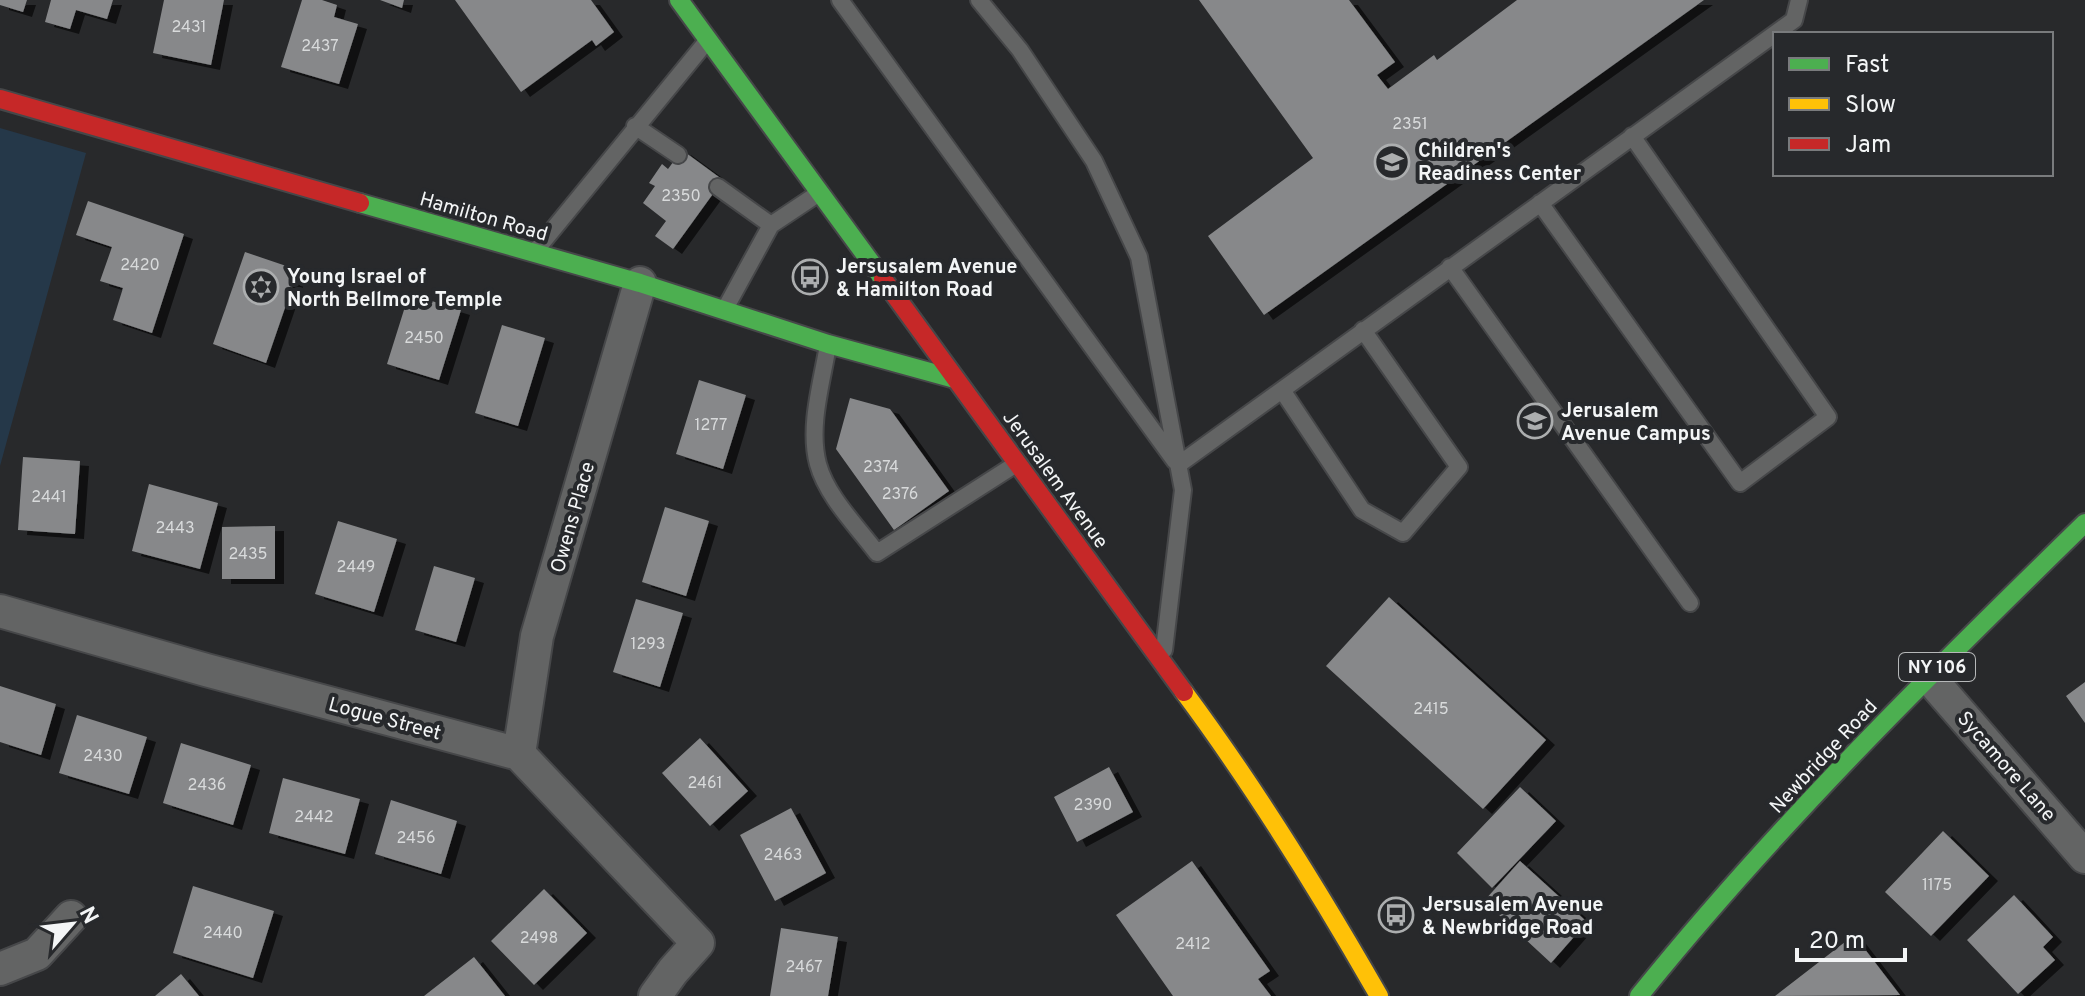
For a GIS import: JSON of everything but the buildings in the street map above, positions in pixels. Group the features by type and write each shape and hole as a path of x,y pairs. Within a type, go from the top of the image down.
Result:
{"main road":[{"name":"Jerusalem Avenue","path":"679,0 1229,753 1312,880 1379,996"},
{"name":"Hamilton Road","path":"0,99 640,283 828,344 955,379"},
{"name":"Newbridge Road","path":"1639,996 1704,915 1928,676 2085,523"}],"street":[{"name":"Owens Place","path":"519,754 537,636 640,283"},
{"name":"Logue Street","path":"0,611 519,754"},
{"name":"Sycamore Lane","path":"1928,676 2085,857"},
{"path":"519,754 698,943 655,996"},
{"path":"0,969 37,954 71,917"}],"lane":[{"path":"840,0 1178,465"},
{"path":"979,0 1020,50 1094,161 1139,257 1183,490 1162,662"},
{"path":"1777,32 1794,20 1799,0"},
{"path":"1178,465 1773,35"},
{"path":"534,253 708,40"},
{"path":"635,126 678,155"},
{"path":"1540,203 1740,483 1828,417 1632,136"},
{"path":"718,187 771,225"},
{"path":"725,310 771,225 820,193"},
{"path":"1450,267 1690,603"},
{"path":"1282,390 1362,510 1403,533 1459,467 1363,330"},
{"path":"828,344 814,436 818,464 830,491 877,553 1017,463"}],"shaded area":[{"path":"0,128 86,153 0,466"}],"traffic: fast":[{"path":"679,0 883,279"},
{"path":"360,203 640,283 828,344 955,379"},
{"path":"1639,996 1799,812 1912,694 2085,523"}],"traffic: slow":[{"path":"1184,692 1286,841 1379,996"}],"traffic: jam":[{"path":"0,99 360,203"},
{"path":"883,279 1184,692"}],"place":[{"name":"Children's Readiness Center","path":"1392,162"},
{"name":"Jersusalem Avenue & Hamilton Road","path":"810,277"},
{"name":"Young Israel of North Bellmore Temple","path":"261,287"},
{"name":"Jerusalem Avenue Campus","path":"1535,421"},
{"name":"Jersusalem Avenue & Newbridge Road","path":"1396,915"}]}
